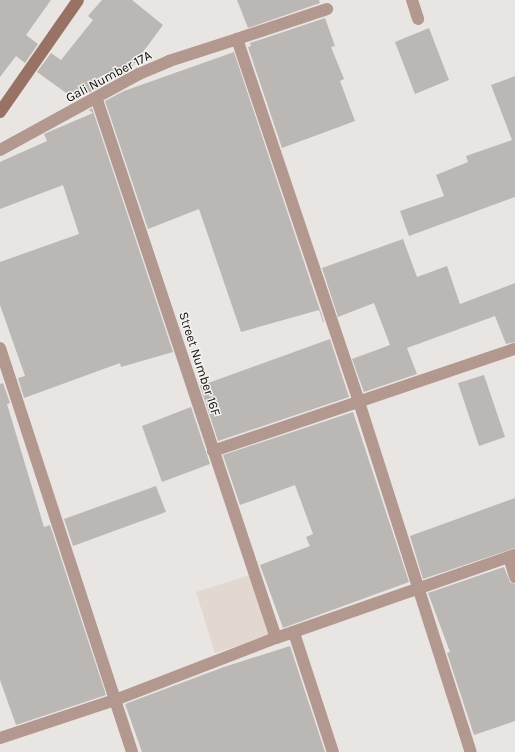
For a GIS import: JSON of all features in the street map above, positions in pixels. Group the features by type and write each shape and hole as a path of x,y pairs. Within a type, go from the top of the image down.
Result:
{"street":[{"path":"0,112 78,0"},
{"path":"412,0 418,18"},
{"name":"Gali Number 17A","path":"0,150 97,100 139,74 169,61 327,9"},
{"path":"237,39 359,402 417,589 471,752"},
{"name":"Street Number 16F","path":"97,100 276,638"},
{"path":"0,348 132,752"},
{"path":"213,451 515,349"},
{"path":"0,738 115,700 276,638 294,634 512,556 515,577"},
{"path":"294,634 333,752"}],"shaded area":[{"path":"250,575 269,636 215,653 196,592"}],"building":[{"path":"0,0 51,0 26,35 38,44 25,63 16,56 0,77"},
{"path":"102,0 132,0 163,25 129,71 76,100 37,72 51,53 61,60 93,20 88,16"},
{"path":"237,0 319,0 320,3 248,28"},
{"path":"325,18 335,46 331,47 344,79 340,81 355,121 282,148 248,47 251,46 250,43"},
{"path":"429,28 449,80 415,94 395,42"},
{"path":"234,52 324,322 319,310 241,332 199,209 148,229 105,101 124,91"},
{"path":"515,76 515,197 409,236 400,211 444,196 436,175 468,162 466,156 512,140 491,85"},
{"path":"92,108 173,352 121,367 120,363 24,398 18,378 25,376 0,305 0,262 79,234 63,185 0,209 0,162 47,141 44,134 93,113 89,110"},
{"path":"403,239 417,277 447,266 460,304 515,283 515,342 506,344 495,316 407,348 417,374 364,392 352,359 390,345 374,303 338,317 322,268"},
{"path":"330,339 349,397 218,441 200,386"},
{"path":"484,375 505,437 479,446 458,383"},
{"path":"3,383 10,403 7,404 44,527 50,525 106,695 16,725 0,680 0,384"},
{"path":"191,407 210,464 162,482 142,426"},
{"path":"353,412 409,582 283,628 260,565 310,546 306,537 313,534 295,485 240,505 223,455"},
{"path":"156,486 166,512 73,546 64,519"},
{"path":"515,498 515,548 423,579 410,536"},
{"path":"504,567 510,582 515,584 515,721 474,735 447,653 450,652 428,593"},
{"path":"290,646 325,752 142,752 125,704 224,667"}]}
